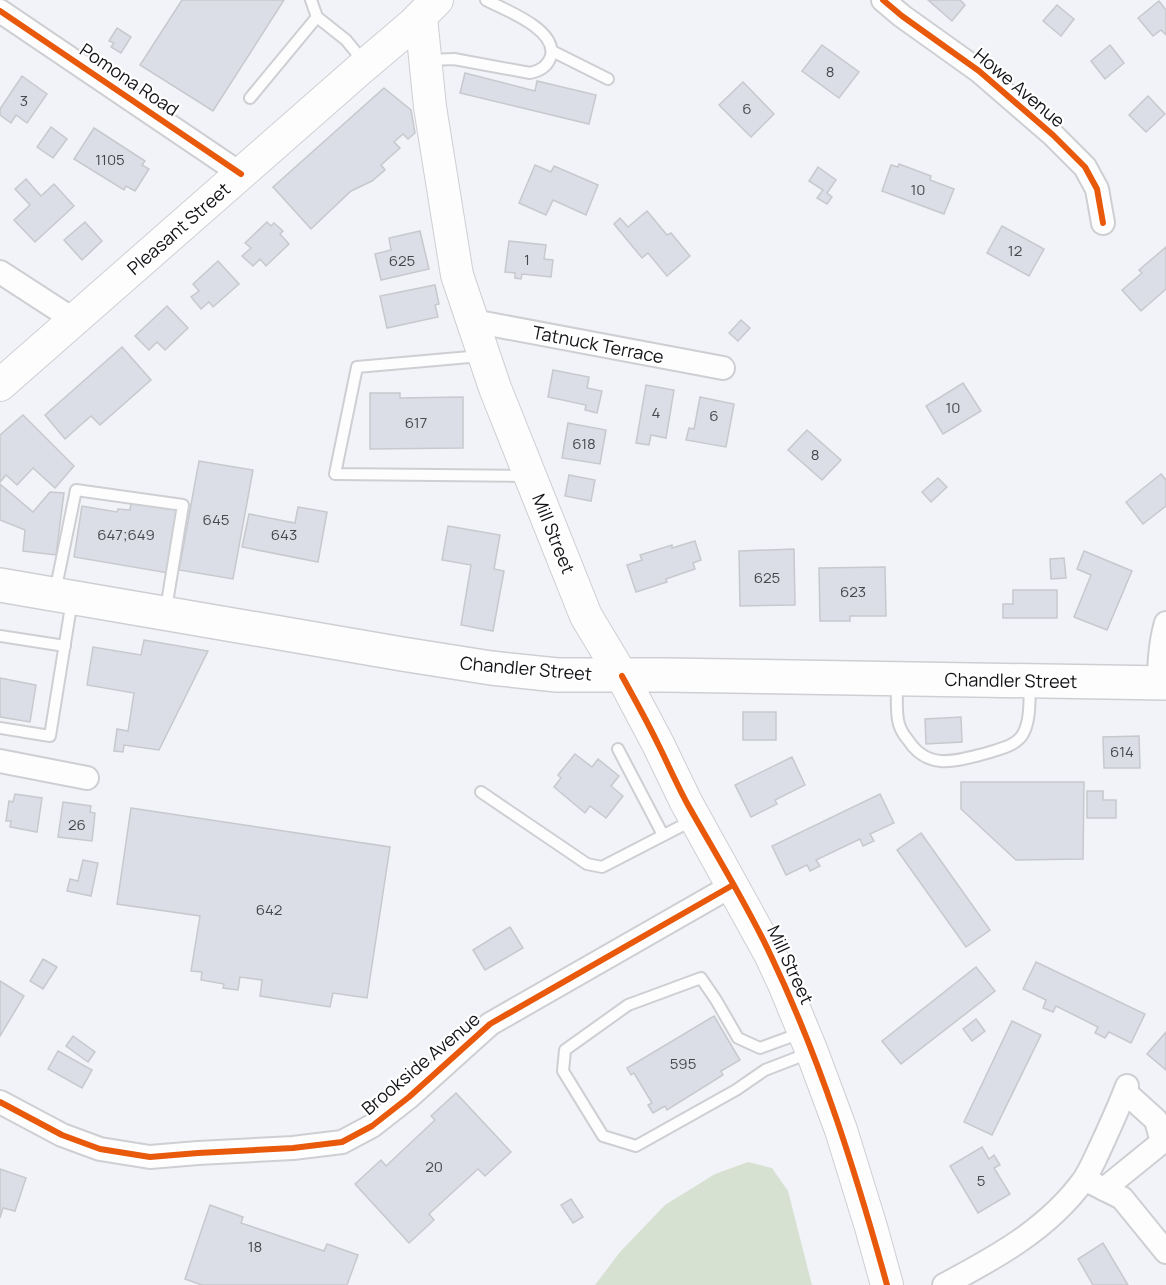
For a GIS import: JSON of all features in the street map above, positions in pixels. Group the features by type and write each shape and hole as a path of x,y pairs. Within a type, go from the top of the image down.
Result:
{"main road":[{"name":"Mill Street","path":"429,9 425,60 430,107 457,275 495,388 586,616 622,676 695,819 770,954 808,1042 841,1130 887,1285"},
{"name":"Pleasant Street","path":"0,385 429,9"},
{"name":"Chandler Street","path":"0,585 402,654 491,668 557,675 1162,683"}],"street":[{"name":"Howe Avenue","path":"884,0 902,16 979,71 1053,135 1085,167 1097,189 1103,223"},
{"name":"Pomona Road","path":"0,11 241,174"},
{"path":"0,272 74,320"},
{"name":"Tatnuck Terrace","path":"473,321 723,368"},
{"path":"1162,683 1160,649 1166,623"},
{"path":"0,761 87,778"},
{"name":"Brookside Avenue","path":"0,1102 62,1135 83,1143 100,1149 150,1157 293,1148 342,1142 382,1119 490,1024 733,885"},
{"path":"944,1285 1008,1248 1094,1184 1162,1142 1156,1120 1126,1089 1111,1126 1094,1184"},
{"path":"1094,1184 1122,1198 1166,1252"}],"lane":[{"path":"311,0 317,17 346,40 366,65"},
{"path":"425,60 454,59 530,73 543,68 550,61 552,51 542,31 486,0"},
{"path":"250,98 317,17"},
{"path":"552,51 608,79"},
{"path":"484,356 357,367 335,474 530,476"},
{"path":"0,728 50,736 65,646 64,595 76,490 183,505 165,612"},
{"path":"0,636 65,646"},
{"path":"897,679 898,720 902,732 921,756 947,762 1001,749 1022,736 1028,721 1030,681"},
{"path":"618,749 663,835"},
{"path":"481,792 587,864 602,867 695,819"},
{"path":"702,978 738,1038 760,1048 808,1042 736,1090 636,1146 603,1136 563,1071 565,1050 628,1005 702,978"}],"green space":[{"path":"748,1162 772,1168 788,1191 812,1285 595,1285 620,1252 665,1205 715,1174"}],"building":[{"path":"182,0 284,0 213,111 140,65"},
{"path":"928,0 960,0 965,5 952,21"},
{"path":"1159,1 1166,10 1166,35 1161,30 1153,36 1138,18"},
{"path":"1057,5 1074,19 1061,36 1043,21"},
{"path":"117,28 131,37 121,53 111,47 114,43 109,41"},
{"path":"822,45 859,72 839,98 802,71"},
{"path":"1110,45 1124,63 1105,79 1091,61"},
{"path":"465,73 535,91 537,81 596,95 589,124 460,93"},
{"path":"22,76 47,94 27,123 16,115 11,123 0,115 0,109"},
{"path":"743,82 774,114 751,137 719,105"},
{"path":"384,88 411,110 415,133 408,139 403,134 394,142 400,148 381,165 385,170 372,181 351,191 311,229 273,187"},
{"path":"1148,96 1165,114 1146,132 1129,115"},
{"path":"51,127 67,139 53,158 37,147"},
{"path":"94,128 145,161 142,165 149,169 135,191 126,186 124,190 74,159"},
{"path":"899,164 931,176 930,180 954,189 944,214 882,191 891,165 898,167"},
{"path":"535,165 551,172 554,166 598,185 586,215 553,200 546,215 519,203"},
{"path":"818,167 836,180 827,193 832,197 827,204 817,198 823,190 809,181"},
{"path":"26,179 41,196 54,184 74,206 35,242 14,220 30,205 15,189"},
{"path":"647,211 667,235 671,233 690,256 667,276 648,253 642,258 614,224 620,218 628,227"},
{"path":"85,222 102,241 82,260 64,240"},
{"path":"267,222 271,226 274,223 283,231 280,234 289,244 266,266 260,259 253,266 242,256 251,248 245,243"},
{"path":"1002,226 1044,249 1029,276 987,253"},
{"path":"420,231 429,269 381,280 375,254 391,250 389,238"},
{"path":"509,241 546,245 544,259 553,260 551,277 522,274 521,279 515,278 515,273 505,272"},
{"path":"1166,247 1166,289 1141,311 1122,290 1142,273 1139,270"},
{"path":"218,261 239,284 213,307 209,302 201,309 191,297 199,291 193,284"},
{"path":"435,285 439,304 435,305 438,317 387,328 380,296"},
{"path":"167,306 188,328 165,350 157,342 149,350 135,336"},
{"path":"741,320 750,328 738,341 729,333"},
{"path":"122,347 151,380 100,425 91,416 65,439 45,415"},
{"path":"553,370 589,377 587,388 602,391 597,413 585,410 586,405 548,397"},
{"path":"963,383 981,411 943,434 926,406"},
{"path":"646,385 674,390 666,438 651,435 649,445 636,443"},
{"path":"370,393 400,393 400,398 463,397 463,448 370,449"},
{"path":"700,397 734,404 726,447 686,440 689,428 694,429"},
{"path":"23,415 74,466 55,488 33,468 17,485 6,475 0,482 0,435"},
{"path":"568,423 606,430 600,464 562,458"},
{"path":"807,430 841,460 822,480 788,450"},
{"path":"199,461 253,470 233,579 179,570"},
{"path":"1161,474 1166,480 1166,506 1143,524 1126,502"},
{"path":"569,475 595,480 591,501 565,496"},
{"path":"938,478 947,487 931,502 922,492"},
{"path":"0,484 33,512 50,492 64,493 56,555 23,551 25,530 0,520"},
{"path":"131,503 179,510 168,573 74,557 82,506 117,512 118,509 130,510"},
{"path":"298,507 327,512 318,562 242,547 249,514 295,523"},
{"path":"448,526 500,535 494,569 504,571 493,631 461,625 471,565 442,560"},
{"path":"695,541 701,560 693,563 695,569 666,579 667,582 636,592 627,565 642,560 640,555"},
{"path":"794,549 795,605 740,606 739,551"},
{"path":"1084,551 1132,571 1107,630 1074,617 1091,575 1077,569"},
{"path":"1064,558 1066,578 1051,579 1050,559"},
{"path":"885,567 886,616 850,616 850,621 820,621 819,568"},
{"path":"1013,590 1057,590 1057,618 1003,618 1003,604 1013,604"},
{"path":"144,640 208,651 159,750 124,745 123,752 114,751 117,729 128,731 134,693 87,685 93,647 141,655"},
{"path":"0,678 36,685 30,722 0,717"},
{"path":"743,712 776,712 776,740 743,740"},
{"path":"961,717 962,742 926,744 925,719"},
{"path":"1139,736 1140,768 1104,768 1103,737"},
{"path":"575,754 592,767 598,759 619,776 611,786 623,796 606,818 590,806 585,813 554,787 561,778 558,775"},
{"path":"792,757 805,785 775,800 777,804 751,817 735,785"},
{"path":"961,782 1084,782 1083,859 1016,860 961,809"},
{"path":"1087,791 1103,791 1103,800 1116,800 1116,818 1087,818"},
{"path":"15,794 42,798 37,832 10,827 11,821 6,821 9,801 13,802"},
{"path":"880,794 894,823 870,834 874,841 863,846 860,839 816,860 820,866 810,871 807,865 786,875 772,846"},
{"path":"63,802 91,806 90,812 95,813 92,841 58,837"},
{"path":"131,808 390,847 367,998 333,993 330,1007 260,996 262,980 240,977 238,990 223,988 224,984 201,980 202,972 191,971 200,916 117,904"},
{"path":"921,833 990,930 966,947 897,850"},
{"path":"83,860 98,863 91,896 67,891 70,879 78,881"},
{"path":"510,927 523,948 485,970 473,950"},
{"path":"43,959 57,967 43,989 30,981"},
{"path":"1036,962 1145,1014 1131,1043 1109,1032 1105,1038 1095,1033 1098,1027 1056,1006 1053,1012 1043,1008 1046,1000 1023,989"},
{"path":"976,967 995,991 901,1064 882,1041"},
{"path":"0,981 24,996 0,1036"},
{"path":"714,1016 740,1060 721,1071 723,1075 667,1110 665,1106 653,1113 648,1105 652,1103 634,1073 631,1075 627,1068"},
{"path":"976,1019 985,1031 972,1041 963,1029"},
{"path":"1012,1021 1041,1035 992,1135 964,1122"},
{"path":"1166,1032 1166,1070 1147,1054"},
{"path":"73,1036 95,1052 88,1062 66,1046"},
{"path":"58,1051 92,1070 82,1088 48,1069"},
{"path":"456,1093 511,1152 485,1176 478,1169 429,1214 434,1220 409,1243 355,1184 381,1160 386,1166 435,1120 431,1116"},
{"path":"982,1147 989,1159 994,1155 1000,1165 994,1168 1010,1194 978,1213 950,1166"},
{"path":"0,1169 26,1178 15,1211 3,1208 0,1218"},
{"path":"571,1199 583,1217 573,1223 561,1205"},
{"path":"210,1205 243,1217 241,1223 324,1251 327,1244 358,1255 347,1285 202,1285 185,1279"},
{"path":"1103,1243 1128,1285 1093,1285 1078,1259"}],"cycle path":[{"path":"883,0 979,71 1053,135 1085,167 1097,189 1103,223"},
{"path":"0,11 241,174"},
{"path":"622,676 688,805 752,918 789,996 836,1118 887,1285"},
{"path":"0,1102 62,1135 100,1149 150,1157 293,1148 342,1142 372,1126 409,1097 490,1024 733,885"}]}
